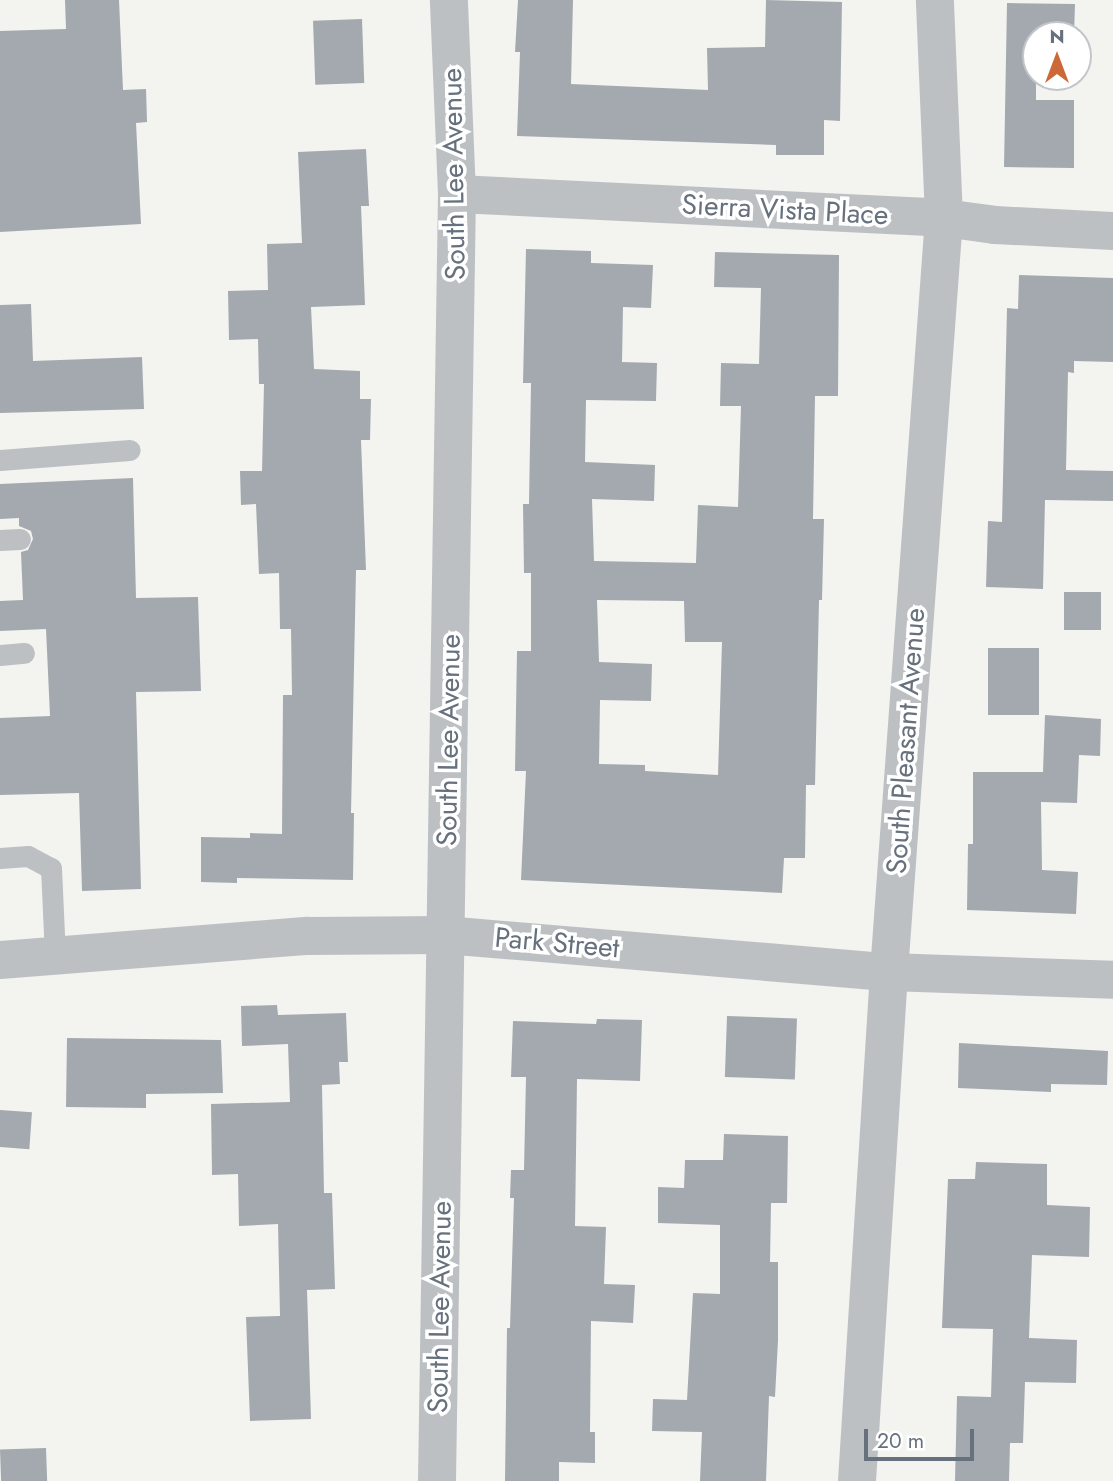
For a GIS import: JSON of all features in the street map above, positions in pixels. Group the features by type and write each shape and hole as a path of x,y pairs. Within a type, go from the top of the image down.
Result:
{"street":[{"name":"South Lee Avenue","path":"437,1481 457,194 449,0"},
{"name":"South Pleasant Avenue","path":"857,1481 889,972 944,218 935,0"},
{"name":"Sierra Vista Place","path":"457,194 944,218 995,225 1113,231"},
{"name":"Park Street","path":"0,960 307,936 445,935 889,972 1113,980"}],"lane":[{"path":"0,460 130,450"},
{"path":"0,655 24,653"},
{"path":"0,858 28,856 51,868 55,955"}],"building":[{"path":"65,0 119,0 123,90 146,89 147,122 136,123 141,224 0,232 0,31 66,29"},
{"path":"518,0 573,0 571,84 708,90 707,48 765,47 766,0 842,2 840,121 824,120 824,155 776,155 776,145 517,136 520,52 515,52"},
{"path":"1007,3 1075,4 1074,21 1022,21 1022,91 1036,91 1036,100 1074,100 1074,168 1004,167"},
{"path":"362,19 364,83 315,85 313,21"},
{"path":"366,149 369,206 361,206 365,305 311,307 314,369 360,371 360,399 371,399 370,440 361,440 366,570 356,570 351,813 354,813 353,880 237,878 237,883 201,882 201,837 250,838 250,833 282,834 283,695 292,695 291,629 280,629 279,573 259,574 256,504 241,505 240,471 262,471 264,384 259,384 258,339 229,340 228,291 268,290 267,244 302,243 298,152"},
{"path":"526,249 591,251 591,263 653,265 651,308 623,307 622,362 657,363 656,401 586,400 585,462 655,465 654,501 592,499 594,561 696,563 698,505 738,507 741,406 720,406 721,363 759,364 761,288 714,287 715,252 839,255 838,396 815,396 813,519 824,519 822,600 819,600 815,785 806,785 805,858 784,858 782,893 521,880 526,771 515,771 517,651 531,651 531,573 524,573 523,504 529,504 531,383 523,383","holes":["597,600 684,601 685,642 722,642 718,775 645,771 645,765 599,764 600,700 651,701 652,664 599,662"]},
{"path":"1019,275 1113,278 1113,362 1074,361 1074,373 1068,372 1066,470 1113,471 1113,501 1045,500 1043,589 986,587 988,521 1002,522 1007,308 1018,309"},
{"path":"31,304 33,361 142,357 144,409 0,413 0,305"},
{"path":"133,478 136,598 198,597 201,691 136,692 141,889 82,891 79,793 0,795 0,718 50,716 46,629 0,631 0,601 23,600 21,552 28,550 33,539 31,531 19,526 19,518 0,519 0,484"},
{"path":"1064,592 1101,592 1101,630 1064,630"},
{"path":"988,648 1039,648 1039,715 988,715"},
{"path":"1045,715 1101,719 1100,756 1079,755 1077,803 1041,802 1042,870 1078,872 1076,914 967,910 968,844 973,844 973,772 1043,772"},
{"path":"277,1005 278,1015 346,1013 348,1062 339,1062 340,1084 322,1085 324,1193 332,1193 335,1289 307,1290 311,1419 250,1421 246,1317 280,1316 278,1224 239,1226 238,1174 212,1175 211,1104 290,1102 288,1044 242,1046 241,1006"},
{"path":"727,1016 797,1018 795,1079 725,1077"},
{"path":"597,1019 642,1020 640,1081 577,1079 575,1226 606,1227 604,1284 635,1285 633,1323 591,1321 590,1432 595,1432 595,1463 559,1462 559,1481 505,1481 507,1328 510,1328 514,1198 510,1198 511,1170 524,1170 526,1077 511,1077 513,1021 596,1024"},
{"path":"67,1038 221,1040 223,1093 146,1094 146,1108 66,1107"},
{"path":"959,1043 1108,1051 1107,1085 1051,1084 1051,1092 958,1088"},
{"path":"0,1110 32,1112 29,1149 0,1147"},
{"path":"724,1134 788,1136 787,1203 771,1203 770,1262 778,1262 778,1340 775,1397 769,1396 766,1481 700,1481 702,1432 652,1431 653,1399 687,1400 693,1293 720,1294 720,1225 658,1223 658,1187 684,1188 685,1160 723,1160"},
{"path":"976,1162 1047,1164 1047,1205 1090,1207 1089,1257 1032,1255 1029,1338 1077,1340 1076,1383 1025,1382 1023,1443 1010,1443 1009,1481 955,1481 957,1396 991,1397 993,1329 942,1328 948,1179 975,1179"},
{"path":"46,1448 47,1481 1,1481 0,1450"}]}
